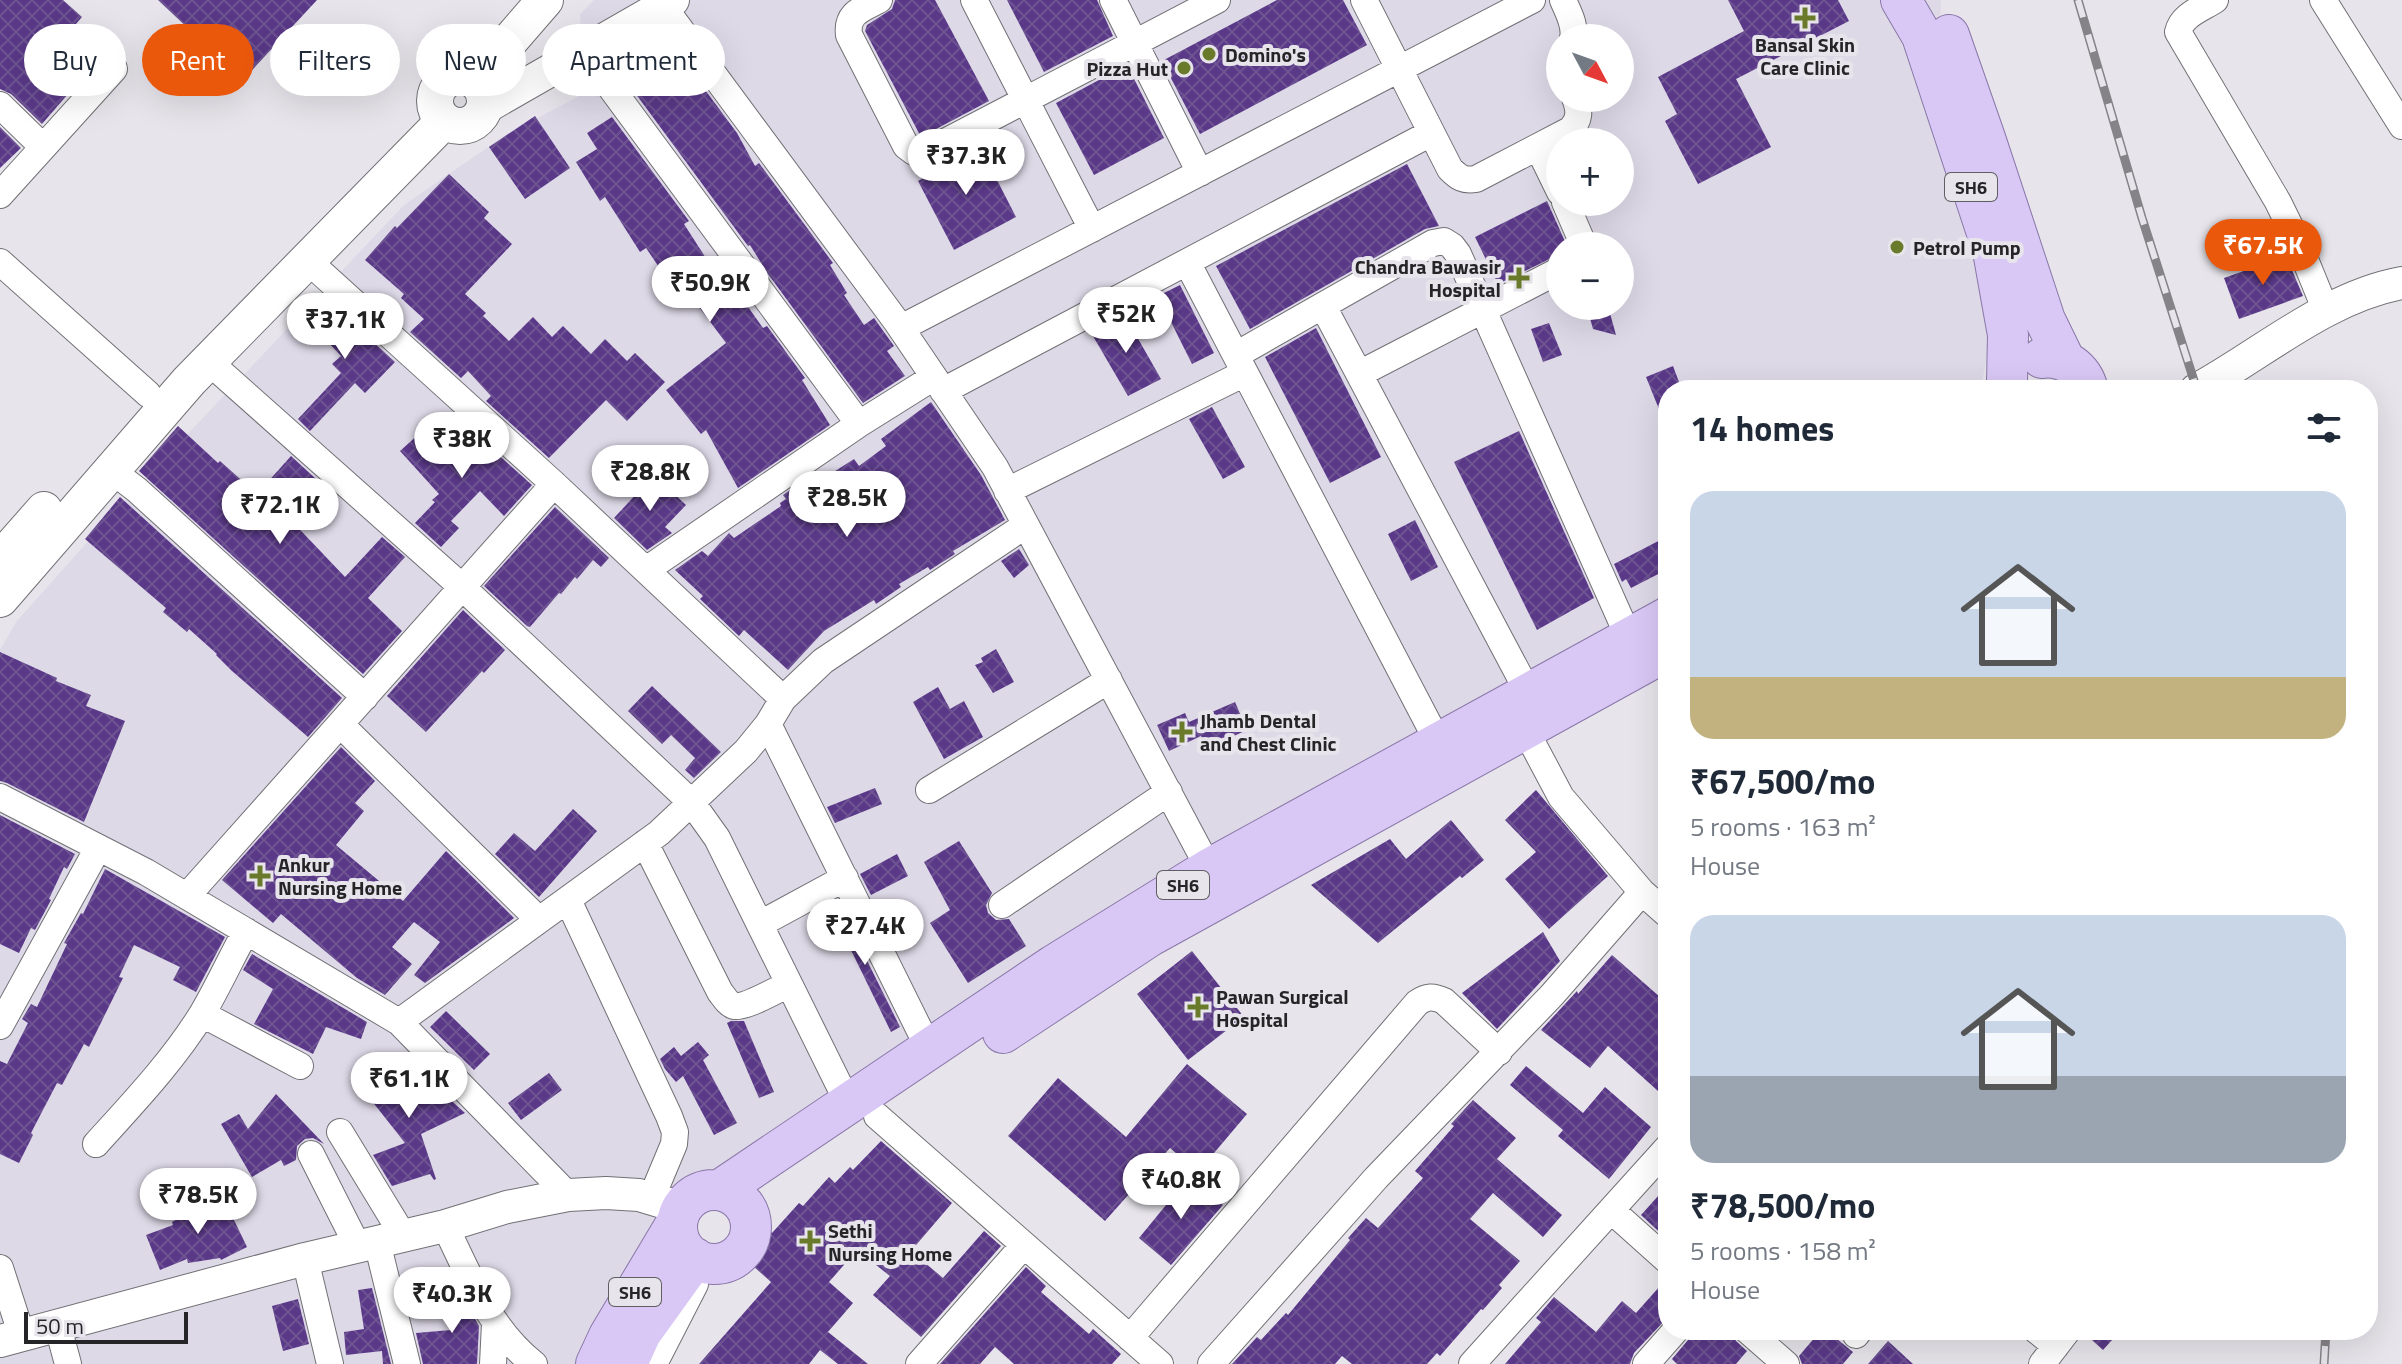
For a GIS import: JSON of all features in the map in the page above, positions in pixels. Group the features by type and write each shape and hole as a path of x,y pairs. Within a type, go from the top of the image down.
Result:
{"main road":[{"path":"0,560 211,324 457,98 517,0"},
{"path":"0,599 208,361 307,260 545,0"},
{"name":"SH6","path":"1901,0 1922,36 1993,251 2008,335 2006,380"},
{"name":"SH6","path":"1930,0 1948,35 1985,138 2040,307 2076,375"},
{"name":"SH6","path":"2010,380 2019,367 2031,360 2048,357 2076,375"},
{"name":"SH6","path":"862,1109 929,1049 1054,965 1216,882 1522,709 1629,638 1658,622"},
{"name":"SH6","path":"596,1364 670,1210 709,1190 732,1198 862,1109 1150,936 1216,882 1439,744 1658,654"},
{"path":"670,1210 684,1249 700,1261 724,1263 736,1257 746,1245 751,1232 750,1216 732,1198"},
{"name":"SH6","path":"627,1364 641,1333 700,1261"}],"street":[{"path":"879,0 852,15 848,25 849,35 906,146 914,152 924,153 1214,1"},
{"path":"974,0 1092,229"},
{"path":"1113,0 1200,173"},
{"path":"1364,0 1450,169 1458,177 1476,179 1570,130 1577,122 1579,112"},
{"path":"1563,0 1573,24"},
{"path":"2215,0 2186,18 2178,32 2278,202 2326,311"},
{"path":"2323,0 2402,126"},
{"path":"630,24 668,3 901,328 995,467 1216,882"},
{"path":"901,328 1398,70 1518,3"},
{"path":"457,98 526,86 542,76"},
{"path":"0,195 89,96"},
{"path":"617,96 859,424"},
{"path":"0,105 43,147"},
{"path":"646,570 859,424 1187,262 1431,133"},
{"path":"1538,147 1546,163"},
{"path":"1007,491 1241,364 1323,306 1433,243 1444,241 1458,254 1629,638"},
{"path":"307,260 554,484 783,699"},
{"path":"0,262 148,394"},
{"path":"1187,262 1439,744"},
{"path":"1359,374 1546,277"},
{"path":"2212,380 2326,311 2377,288 2402,283"},
{"path":"1323,306 1522,709 1561,797 1642,892 1658,906"},
{"path":"208,361 462,587 692,803 717,838 789,984 862,1109 1160,1364"},
{"path":"111,470 137,490 365,697"},
{"path":"187,896 554,484"},
{"path":"399,1022 645,843 692,803 746,751 783,699 823,661 1026,525"},
{"path":"929,790 1109,680"},
{"path":"340,724 539,920"},
{"path":"768,724 929,1049"},
{"path":"1002,905 1169,792"},
{"path":"0,797 187,896 399,1022 568,1195"},
{"path":"645,843 727,1001 735,1006 744,1005 789,984"},
{"path":"0,1026 98,848"},
{"path":"760,924 845,878"},
{"path":"1211,1364 1376,1178 1499,1052 1642,892"},
{"path":"0,1268 11,1339 305,1259 445,1226 507,1207 568,1195 639,1195 670,1210 675,1132 568,900"},
{"path":"96,1144 150,1083 202,1014 246,931"},
{"path":"1130,1338 1417,1003 1426,997 1444,1001 1499,1052"},
{"path":"202,1014 300,1066"},
{"path":"340,1132 380,1242 407,1364"},
{"path":"311,1154 380,1242"},
{"path":"1472,1364 1658,1158"},
{"path":"1611,1210 1658,1252"},
{"path":"445,1226 495,1324 534,1364"},
{"path":"919,1364 1024,1245"},
{"path":"305,1259 330,1364"},
{"path":"654,1364 700,1261"},
{"path":"493,1364 495,1324"},
{"path":"58,1327 68,1364"},
{"path":"1646,1364 1667,1340"},
{"path":"1758,1340 1786,1364"}],"shaded area":[{"path":"594,0 1941,0 1939,105 1999,307 1982,380 1658,380 1658,624 804,1123 696,1192 629,1286 592,1364 0,1364 0,650 16,622 114,512 404,205 507,134 579,96 725,96 725,24 581,24 580,14"}],"building":[{"path":"0,0 63,0 82,17 76,24 24,24 24,96 66,96 42,124 11,94 0,89"},
{"path":"158,0 317,0 295,24 270,24 270,51 254,68 254,24 184,24"},
{"path":"895,0 935,0 989,101 921,137 865,31 867,25 892,9"},
{"path":"1007,0 1097,0 1113,36 1044,72"},
{"path":"1277,0 1343,0 1367,45 1200,134 1162,61"},
{"path":"1728,0 1838,0 1849,21 1736,79 1771,147 1698,184 1665,121 1677,114 1658,77 1744,31"},
{"path":"1127,65 1164,138 1094,175 1056,103"},
{"path":"637,96 710,96 737,133 755,166 759,163 833,263 830,265 847,293 844,295 864,325 874,318 894,346 887,351 905,376 863,403"},
{"path":"535,116 570,168 525,199 489,147"},
{"path":"612,117 689,221 684,224 720,280 726,276 763,328 767,326 805,378 802,380 830,425 738,488 706,430 701,434 666,390 726,343 672,271 665,276 646,248 640,252 605,197 600,201 576,162 597,149 587,133"},
{"path":"0,127 21,148 0,168"},
{"path":"978,143 1016,217 954,250 918,181 933,173 931,167"},
{"path":"1407,164 1439,226 1425,229 1250,329 1216,266"},
{"path":"449,174 489,212 484,218 512,244 465,294 509,341 533,317 552,337 563,326 591,354 605,339 627,361 635,353 665,382 627,421 606,400 549,458 486,401 491,396 468,371 461,378 410,332 424,319 401,298 404,294 365,260"},
{"path":"1546,202 1546,216 1554,216 1561,232 1546,232 1546,261 1498,284 1475,237"},
{"path":"2286,256 2303,296 2239,319 2224,278"},
{"path":"1180,285 1214,353 1192,364 1158,296"},
{"path":"320,293 395,362 365,393 355,383 310,431 298,419 341,373 332,364 341,356 314,327 326,314 312,302"},
{"path":"1124,314 1161,379 1128,396 1090,331"},
{"path":"1590,320 1612,320 1616,335 1593,329"},
{"path":"1549,323 1562,355 1543,362 1531,329"},
{"path":"1316,328 1381,457 1330,483 1265,357"},
{"path":"1673,366 1678,380 1658,380 1658,407 1646,377"},
{"path":"931,402 981,475 1005,520 953,551 955,554 930,570 928,567 899,584 901,587 876,604 874,600 824,631 788,670 744,630 739,636 675,570 702,551 708,556 729,533 734,538 781,506 780,503 786,499 783,495 799,484 804,491 854,459 859,466 886,446 881,439"},
{"path":"1212,407 1245,467 1223,479 1189,419"},
{"path":"465,425 532,485 504,516 480,491 451,521 459,528 441,547 415,523 439,494 400,451 420,433 437,452"},
{"path":"178,426 257,494 291,456 316,479 285,514 345,577 382,537 405,557 368,598 402,631 363,674 139,471"},
{"path":"1519,431 1594,598 1537,630 1454,462"},
{"path":"654,475 686,505 665,527 672,533 647,550 614,518"},
{"path":"120,497 342,698 308,737 189,629 187,632 163,612 166,608 85,539"},
{"path":"555,507 609,558 601,567 593,560 530,627 484,586"},
{"path":"1415,520 1438,567 1411,581 1388,534"},
{"path":"1658,541 1658,574 1631,588 1626,579 1622,582 1614,564"},
{"path":"1019,549 1029,565 1014,578 1001,561"},
{"path":"463,610 505,650 426,732 387,696"},
{"path":"996,649 1014,682 993,693 975,665 983,662 981,658"},
{"path":"0,652 91,695 86,706 125,721 84,822 0,781"},
{"path":"652,686 721,752 694,778 685,770 695,758 671,735 662,744 628,711"},
{"path":"938,687 950,709 964,701 983,737 944,759 913,702"},
{"path":"1235,702 1247,730 1207,748 1201,736 1169,751 1157,725 1185,713 1189,722"},
{"path":"341,747 375,781 355,803 364,811 336,845 403,901 446,851 514,918 425,983 414,975 440,942 414,922 392,947 412,964 385,995 357,978 281,914 273,923 222,880"},
{"path":"875,788 882,804 835,823 827,807"},
{"path":"1536,790 1608,876 1549,929 1505,879 1536,852 1505,820"},
{"path":"573,809 597,831 539,897 495,854 514,833 535,851"},
{"path":"0,815 75,854 67,869 64,867 51,900 35,930 31,928 19,953 0,944"},
{"path":"1451,820 1484,860 1378,943 1311,885 1390,839 1406,859"},
{"path":"959,841 992,893 986,905 988,913 996,920 1009,919 1026,946 968,983 930,923 950,910 924,862"},
{"path":"897,854 908,876 871,895 860,874"},
{"path":"105,869 225,937 196,992 173,980 180,967 134,945 119,977 123,978 89,1047 84,1044 62,1085 57,1083 19,1163 0,1154 0,1061 7,1064 28,1023 22,1019 31,1004 37,1007 67,944 64,943 83,914"},
{"path":"837,900 900,1027 891,1032 829,905"},
{"path":"1543,932 1560,961 1497,1029 1462,993"},
{"path":"1192,951 1244,1017 1188,1060 1137,994"},
{"path":"252,954 367,1022 361,1039 326,1027 313,1054 254,1024 273,989 243,970"},
{"path":"1612,955 1658,995 1658,1091 1608,1046 1590,1068 1541,1030 1577,991 1578,994"},
{"path":"446,1011 490,1054 474,1070 430,1027"},
{"path":"744,1021 774,1092 759,1098 727,1023"},
{"path":"698,1042 709,1055 703,1060 737,1123 714,1135 683,1076 676,1082 660,1059 674,1047 681,1056"},
{"path":"407,1057 433,1089 436,1087 465,1113 421,1134 436,1179 430,1174 392,1186 373,1155 405,1143 364,1091"},
{"path":"1187,1064 1247,1114 1198,1172 1170,1148 1105,1221 1008,1136 1058,1078 1126,1137"},
{"path":"1526,1066 1583,1113 1605,1087 1651,1127 1609,1179 1558,1136 1563,1130 1510,1085"},
{"path":"549,1073 562,1090 521,1120 508,1103"},
{"path":"276,1094 324,1144 313,1138 305,1139 297,1146 296,1160 284,1166 281,1160 252,1177 221,1124 239,1114 248,1129"},
{"path":"1473,1100 1516,1138 1497,1159 1562,1215 1543,1237 1493,1193 1470,1219 1520,1261 1483,1310 1440,1356 1437,1353 1427,1364 1352,1364 1342,1356 1335,1364 1232,1364 1257,1337 1261,1340 1286,1313 1288,1315 1366,1218 1378,1228 1423,1178 1415,1171"},
{"path":"881,1141 952,1203 911,1251 943,1278 984,1231 1001,1246 921,1337 873,1295 890,1276 857,1250 829,1282 853,1303 828,1332 868,1364 838,1364 820,1350 809,1364 699,1364 771,1282 744,1258 799,1203 803,1206 829,1177 835,1183 850,1167 853,1170"},
{"path":"1189,1177 1223,1205 1171,1265 1139,1238"},
{"path":"222,1195 247,1247 221,1260 188,1263 187,1259 160,1270 146,1235 173,1225 172,1222"},
{"path":"1658,1196 1658,1231 1641,1215"},
{"path":"1026,1267 1046,1286 1041,1292 1089,1334 1093,1329 1121,1354 1112,1364 1014,1364 995,1347 980,1364 940,1364"},
{"path":"454,1282 479,1326 477,1364 423,1364 416,1333 451,1330 450,1327 453,1327 444,1284"},
{"path":"372,1288 391,1364 383,1364 382,1351 346,1355 344,1332 364,1329 358,1290"},
{"path":"1658,1288 1658,1328 1634,1353 1630,1364 1505,1364 1541,1322 1536,1318 1554,1297 1596,1332 1622,1301 1636,1313"},
{"path":"298,1299 309,1344 283,1351 272,1306"},
{"path":"1688,1340 1736,1340 1747,1351 1736,1364 1677,1364 1672,1359"},
{"path":"1813,1340 1838,1340 1853,1352 1843,1364 1802,1364 1799,1356"},
{"path":"2092,1340 2112,1340 2103,1350"},
{"path":"1888,1341 1913,1364 1868,1364"}],"railway":[{"path":"2078,0 2194,380"},
{"path":"2324,1364 2325,1340"}],"place":[{"name":"Bansal Skin Care Clinic","path":"1805,18"},
{"name":"Domino's","path":"1209,54"},
{"name":"Pizza Hut","path":"1184,68"},
{"name":"Petrol Pump","path":"1897,247"},
{"name":"Chandra Bawasir Hospital","path":"1519,278"},
{"name":"Jhamb Dental and Chest Clinic","path":"1182,732"},
{"name":"Ankur Nursing Home","path":"260,876"},
{"name":"Pawan Surgical Hospital","path":"1198,1007"},
{"name":"Sethi Nursing Home","path":"810,1241"}]}
